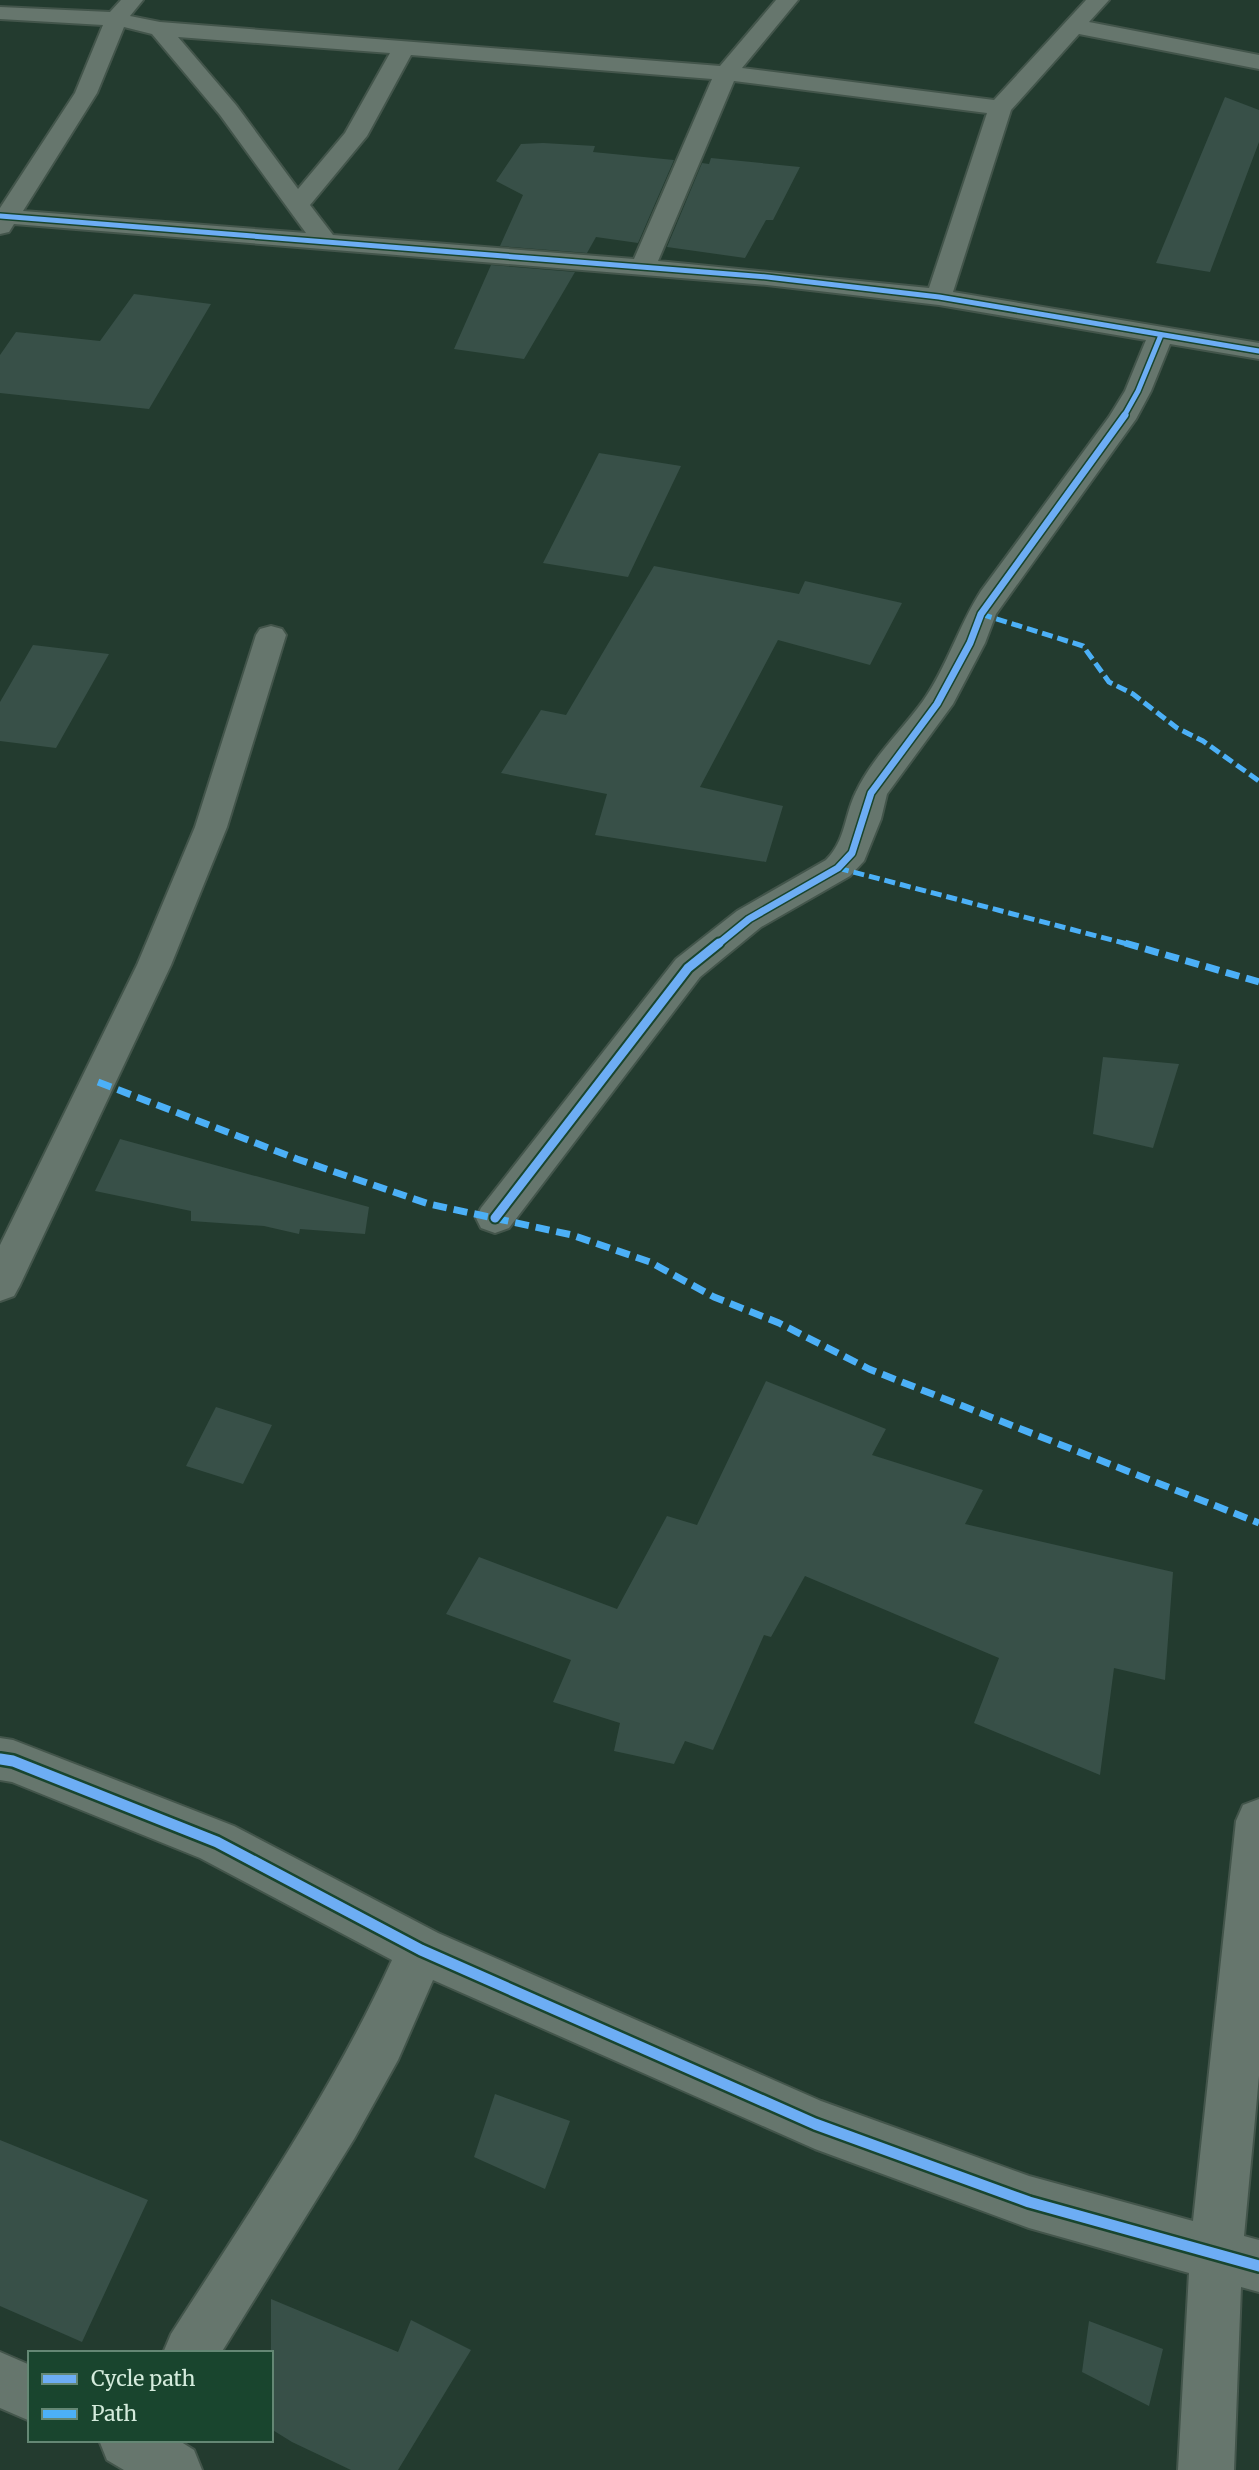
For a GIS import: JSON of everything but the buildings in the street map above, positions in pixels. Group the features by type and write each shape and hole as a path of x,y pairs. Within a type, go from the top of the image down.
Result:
{"street":[{"path":"132,0 116,19 86,93 2,220 324,240 643,265 939,297 1259,351"},
{"path":"643,265 726,73 787,0"},
{"path":"939,297 1000,108 1098,0"},
{"path":"0,13 116,19 160,29 726,73 1000,108"},
{"path":"1074,26 1259,62"},
{"path":"160,29 228,110 324,240"},
{"path":"298,204 355,136 404,48"},
{"path":"495,1218 608,1067 688,968 749,919 838,868 852,853 862,830 871,793 911,734 937,704 970,643 981,614 1122,419 1138,391 1161,335"},
{"path":"0,1285 154,965 211,827 271,635"},
{"path":"0,1759 217,1842 421,1950 815,2124 1029,2202 1238,2262"},
{"path":"1206,2470 1238,2262 1259,1821"},
{"path":"191,2351 336,2121 380,2042 421,1950"},
{"path":"0,2379 28,2393"}],"marked path":[{"path":"981,614 1083,646 1109,682 1133,694 1177,728 1203,741 1259,781"},
{"path":"838,868 1126,943 1259,982"},
{"path":"98,1082 297,1159 429,1204 572,1235 650,1262 714,1297 779,1323 869,1369 963,1404 1068,1450 1259,1523"}],"cycle path":[{"path":"0,216 767,277 939,297 1259,351"},
{"path":"495,1218 688,968 749,919 838,868 852,853 865,819 871,793 911,735 937,704 970,643 981,614 996,591 1122,419 1138,391 1161,335"},
{"path":"0,1759 13,1761 217,1842 421,1950 815,2124 1029,2202 1259,2266"}]}
